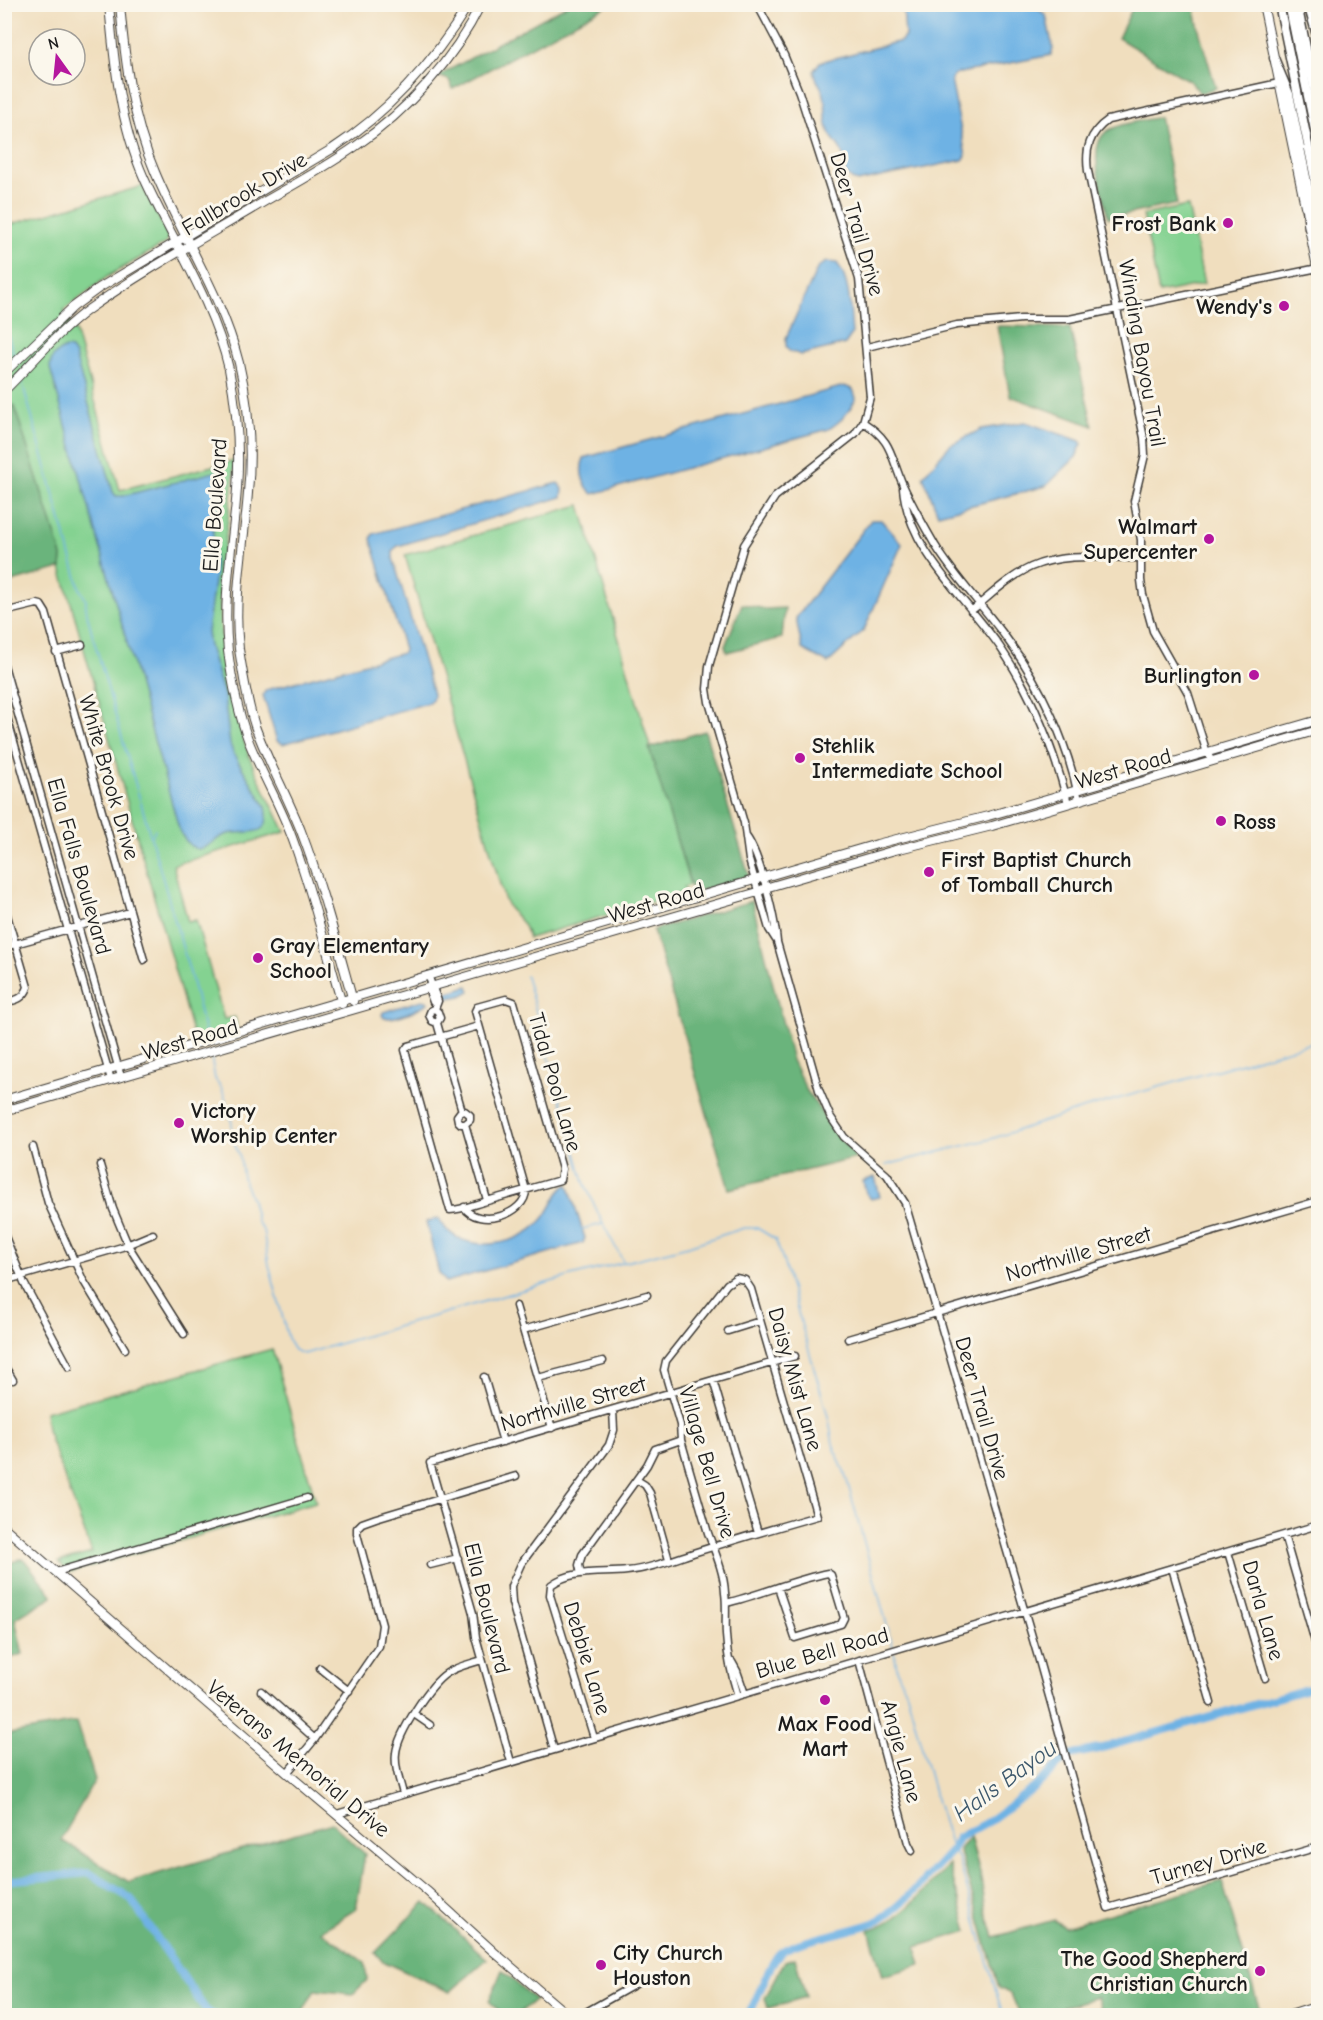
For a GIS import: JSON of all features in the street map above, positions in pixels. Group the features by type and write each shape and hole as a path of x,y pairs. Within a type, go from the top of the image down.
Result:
{"highway":[{"path":"1279,4 1318,193"},
{"path":"1289,4 1318,145"},
{"path":"1297,4 1318,105"},
{"path":"1308,4 1318,39"},
{"path":"1274,58 1289,94 1318,236"},
{"path":"1300,143 1310,228"}],"main road":[{"name":"Ella Boulevard","path":"109,4 119,94 129,137 143,177 209,309 230,375 237,428 238,469 226,594 226,630 231,670 244,727 292,838 316,911 344,1012"},
{"name":"Ella Boulevard","path":"120,4 130,92 141,134 154,170 219,305 241,373 248,427 249,469 237,594 238,629 242,668 254,724 302,833 356,1009"},
{"name":"Fallbrook Drive","path":"5,372 81,301 116,276 332,149 364,127 421,72 456,25 468,4"},
{"name":"Fallbrook Drive","path":"6,390 31,363 88,310 181,251 338,159 371,135 429,80 466,31 481,4"},
{"path":"1263,4 1318,270"},
{"path":"1316,5 1318,24"},
{"path":"456,25 466,31"},
{"path":"112,40 123,38"},
{"path":"129,137 141,134"},
{"path":"81,301 88,310"},
{"path":"20,357 31,363"},
{"path":"230,375 241,373"},
{"path":"238,469 249,469"},
{"path":"231,670 242,668"},
{"name":"West Road","path":"4,1100 759,880 914,841 988,816 1065,794 1078,795 1212,761 1318,720"},
{"name":"West Road","path":"914,841 992,826 1068,803 1078,795 1207,753 1318,730"},
{"path":"988,816 992,826"},
{"path":"292,838 302,833"},
{"name":"West Road","path":"4,1111 761,890 839,861"},
{"path":"690,900 694,910"},
{"path":"316,911 326,908"},
{"path":"558,938 561,948"},
{"path":"496,957 499,966"},
{"path":"26,1094 29,1104"},
{"name":"Veterans Memorial Drive","path":"4,1527 569,2016"},
{"path":"1287,2016 1318,2006"}],"street":[{"name":"Deer Trail Drive","path":"757,4 791,73 859,279 870,398 863,422 855,434 775,497 744,545 707,677 709,702 746,836 751,843 761,890 775,926 777,942 825,1106 844,1137 887,1175 905,1203 1108,1908"},
{"name":"Winding Bayou Trail","path":"1212,761 1207,753 1188,693 1160,645 1149,620 1142,586 1141,540 1134,509 1134,494 1144,464 1145,446 1086,159 1087,149 1094,131 1108,120 1280,84"},
{"path":"867,347 957,325 1021,319 1069,319 1318,270"},
{"path":"863,422 882,436 890,447 903,484 939,551 1007,638 1031,676 1051,715 1078,795"},
{"path":"903,484 908,516 930,556 999,646 1021,682 1040,719 1068,803"},
{"path":"971,611 1015,576 1045,562 1075,558 1141,558"},
{"name":"White Brook Drive","path":"4,612 31,605 41,605 46,613 144,960"},
{"path":"999,646 1007,638"},
{"path":"56,652 82,645"},
{"name":"Ella Falls Boulevard","path":"4,665 121,1077"},
{"name":"Ella Falls Boulevard","path":"4,707 111,1080"},
{"path":"9,723 20,720"},
{"path":"35,814 46,811"},
{"path":"4,905 28,987 21,999 4,1003"},
{"path":"4,947 130,912"},
{"path":"428,975 438,1001 435,1007 440,1018 437,1023 462,1112 470,1115 470,1120 465,1124 487,1200"},
{"name":"Tidal Pool Lane","path":"479,1026 475,1009 477,1007 506,999 514,1002 562,1169 560,1180 526,1190"},
{"path":"464,1207 467,1212 481,1217 502,1216 519,1206 526,1197 526,1190 479,1026 408,1046 405,1053 450,1210 526,1190"},
{"path":"33,1147 48,1203 91,1296 125,1349"},
{"path":"100,1165 113,1209 128,1245 184,1334"},
{"name":"Northville Street","path":"848,1339 1318,1201"},
{"path":"4,1234 21,1276 69,1367"},
{"path":"4,1281 128,1245 153,1234"},
{"name":"Daisy Mist Lane","path":"722,1290 736,1278 745,1281 751,1289 817,1516 758,1533"},
{"name":"Village Bell Drive","path":"722,1290 666,1361 664,1370 680,1425 681,1440 724,1584 726,1638 731,1662 737,1671 741,1695"},
{"path":"523,1330 647,1295"},
{"path":"516,1306 552,1428"},
{"path":"728,1331 760,1321"},
{"name":"Northville Street","path":"430,1463 795,1356"},
{"path":"538,1378 603,1361"},
{"path":"4,1365 12,1380"},
{"path":"484,1377 503,1442"},
{"path":"681,1440 655,1449 637,1480 582,1555 579,1564 581,1574 632,1571 758,1533 713,1380"},
{"path":"554,1750 512,1603 511,1586 521,1564 609,1445 614,1430 613,1410"},
{"name":"Ella Boulevard","path":"430,1463 473,1613 476,1637 511,1762"},
{"path":"287,1773 315,1739 379,1646 380,1616 357,1528 367,1521 516,1476"},
{"path":"637,1480 645,1485 650,1493 669,1560"},
{"path":"56,1572 307,1498"},
{"name":"Blue Bell Road","path":"337,1814 1318,1525"},
{"path":"1284,1535 1318,1652"},
{"name":"Darla Lane","path":"1228,1552 1265,1678"},
{"path":"430,1565 458,1558"},
{"path":"1172,1568 1211,1703"},
{"path":"726,1603 778,1587 828,1573 831,1575 844,1618 841,1624 795,1638 778,1587"},
{"name":"Debbie Lane","path":"581,1574 553,1582 549,1588 594,1738"},
{"path":"403,1794 397,1772 396,1751 405,1728 444,1675 482,1660"},
{"name":"Angie Lane","path":"859,1660 908,1844 912,1851"},
{"path":"320,1668 349,1691"},
{"path":"261,1691 315,1739"},
{"path":"414,1714 430,1725"},
{"name":"Turney Drive","path":"1108,1908 1318,1847"},
{"path":"579,2016 643,1980"}],"green space":[{"path":"569,4 608,5 453,89 449,80 438,76"},
{"path":"1134,5 1194,5 1216,88 1200,93 1191,82 1118,38"},
{"path":"1159,117 1177,204 1108,218 1097,158 1098,146 1102,137 1109,130 1121,125"},
{"path":"143,186 168,236 166,243 107,277 64,310 75,330 120,490 235,460 220,597 224,658 237,719 250,758 285,832 173,865 188,922 196,920 224,1019 235,1017 237,1027 194,1039 61,568 62,556 14,406 5,411 5,226"},
{"path":"1188,206 1204,284 1159,293 1143,215"},
{"path":"997,326 1070,328 1093,426 1010,396"},
{"path":"14,405 62,556 61,568 5,584 5,411"},
{"path":"580,505 690,885 684,887 685,892 529,938 523,924 509,908 504,898 405,555"},
{"path":"742,604 765,609 785,608 782,638 727,652 725,646"},
{"path":"705,731 749,876 693,893 649,748"},
{"path":"752,901 792,1060 807,1091 857,1158 729,1189 653,930"},
{"path":"272,1349 316,1502 68,1573 59,1562 92,1553 47,1430 45,1412"},
{"path":"23,1558 53,1596 15,1619 23,1654 5,1660 5,1565"},
{"path":"77,1722 95,1780 61,1840 129,1882 332,1823 365,1854 356,1909 321,1931 365,1963 367,1980 353,1994 315,1990 301,2015 5,2015 5,1735"},
{"path":"970,1837 994,1937 1054,1920 1065,1927 1222,1881 1260,2011 1246,2016 1103,2015 1097,1997 1063,2007 1053,2015 1020,2015 1011,1994 999,1988 959,1849"},
{"path":"949,1865 968,1931 916,1947 921,1965 883,1976 869,1930 881,1926 903,1912"},
{"path":"425,1902 487,1959 450,1992 384,1962 375,1953"},
{"path":"795,1958 806,1997 768,2008 765,1998 785,1961"},
{"path":"502,1970 535,2000 517,2015 504,2015 489,2001"}],"water":[{"path":"903,5 1032,5 1046,15 1053,49 1051,55 955,74 951,80 966,156 963,160 857,182 846,173 842,152 829,132 824,95 814,70 820,62 901,41 905,36"},
{"path":"826,262 837,263 845,279 852,334 845,344 801,355 789,351 786,338 818,267"},
{"path":"66,348 71,349 75,355 116,496 218,471 225,475 226,481 214,519 215,575 207,632 224,695 230,744 234,755 266,807 265,825 255,832 225,835 197,849 186,841 180,832 50,368 54,355"},
{"path":"844,386 853,389 856,398 845,415 829,429 593,494 584,482 582,463 584,458"},
{"path":"1025,422 1080,441 1082,444 1076,457 1046,486 938,514 923,476 950,445 982,429"},
{"path":"558,483 563,489 562,497 398,546 393,550 393,558 433,694 432,700 283,744 277,741 263,695 266,690 403,653 404,649 371,539 373,534"},
{"path":"871,520 881,520 902,544 864,630 828,663 802,649 796,618"},
{"path":"468,986 470,991 461,996 443,999 441,997 443,994"},
{"path":"422,1000 428,1003 407,1014 389,1018 384,1018 382,1015 383,1012"},
{"path":"875,1177 880,1197 871,1199 866,1193 863,1181"},
{"path":"568,1184 585,1238 583,1243 446,1282 439,1273 426,1222 438,1218 447,1230 469,1242 496,1244 509,1241 521,1236 541,1221 560,1191"}],"waterway":[{"path":"4,322 15,359"},
{"path":"21,378 80,589 86,600 93,637 206,1036"},
{"path":"152,836 155,829"},
{"path":"526,976 584,1182 623,1261"},
{"path":"886,1165 991,1139 1079,1110 1318,1041"},
{"path":"211,1056 215,1079 221,1087 228,1106 232,1137 240,1158 243,1178 257,1222 263,1230 269,1265 289,1342 294,1350 304,1354 571,1276 688,1246 744,1228 757,1228 775,1239 829,1420 833,1444 846,1477 893,1647"},
{"path":"582,1229 603,1224"},
{"path":"894,1652 898,1673 907,1693 935,1796 952,1850 958,1857 1003,2016"},
{"name":"Halls Bayou","path":"748,2016 779,1954 797,1944 865,1926 885,1917 905,1900 952,1850 958,1838 989,1821 1034,1788 1069,1755 1099,1749 1318,1686"},
{"name":"Halls Bayou","path":"4,1881 89,1873 130,1898 207,2012 216,2016"}],"place":[{"name":"Frost Bank","path":"1228,223"},
{"name":"Wendy's","path":"1284,306"},
{"name":"Walmart Supercenter","path":"1209,539"},
{"name":"Burlington","path":"1254,675"},
{"name":"Stehlik Intermediate School","path":"800,758"},
{"name":"Ross","path":"1221,821"},
{"name":"First Baptist Church of Tomball Church","path":"929,872"},
{"name":"Gray Elementary School","path":"258,958"},
{"name":"Victory Worship Center","path":"179,1123"},
{"name":"Max Food Mart","path":"825,1700"},
{"name":"City Church Houston","path":"601,1965"},
{"name":"The Good Shepherd Christian Church","path":"1260,1971"}]}
